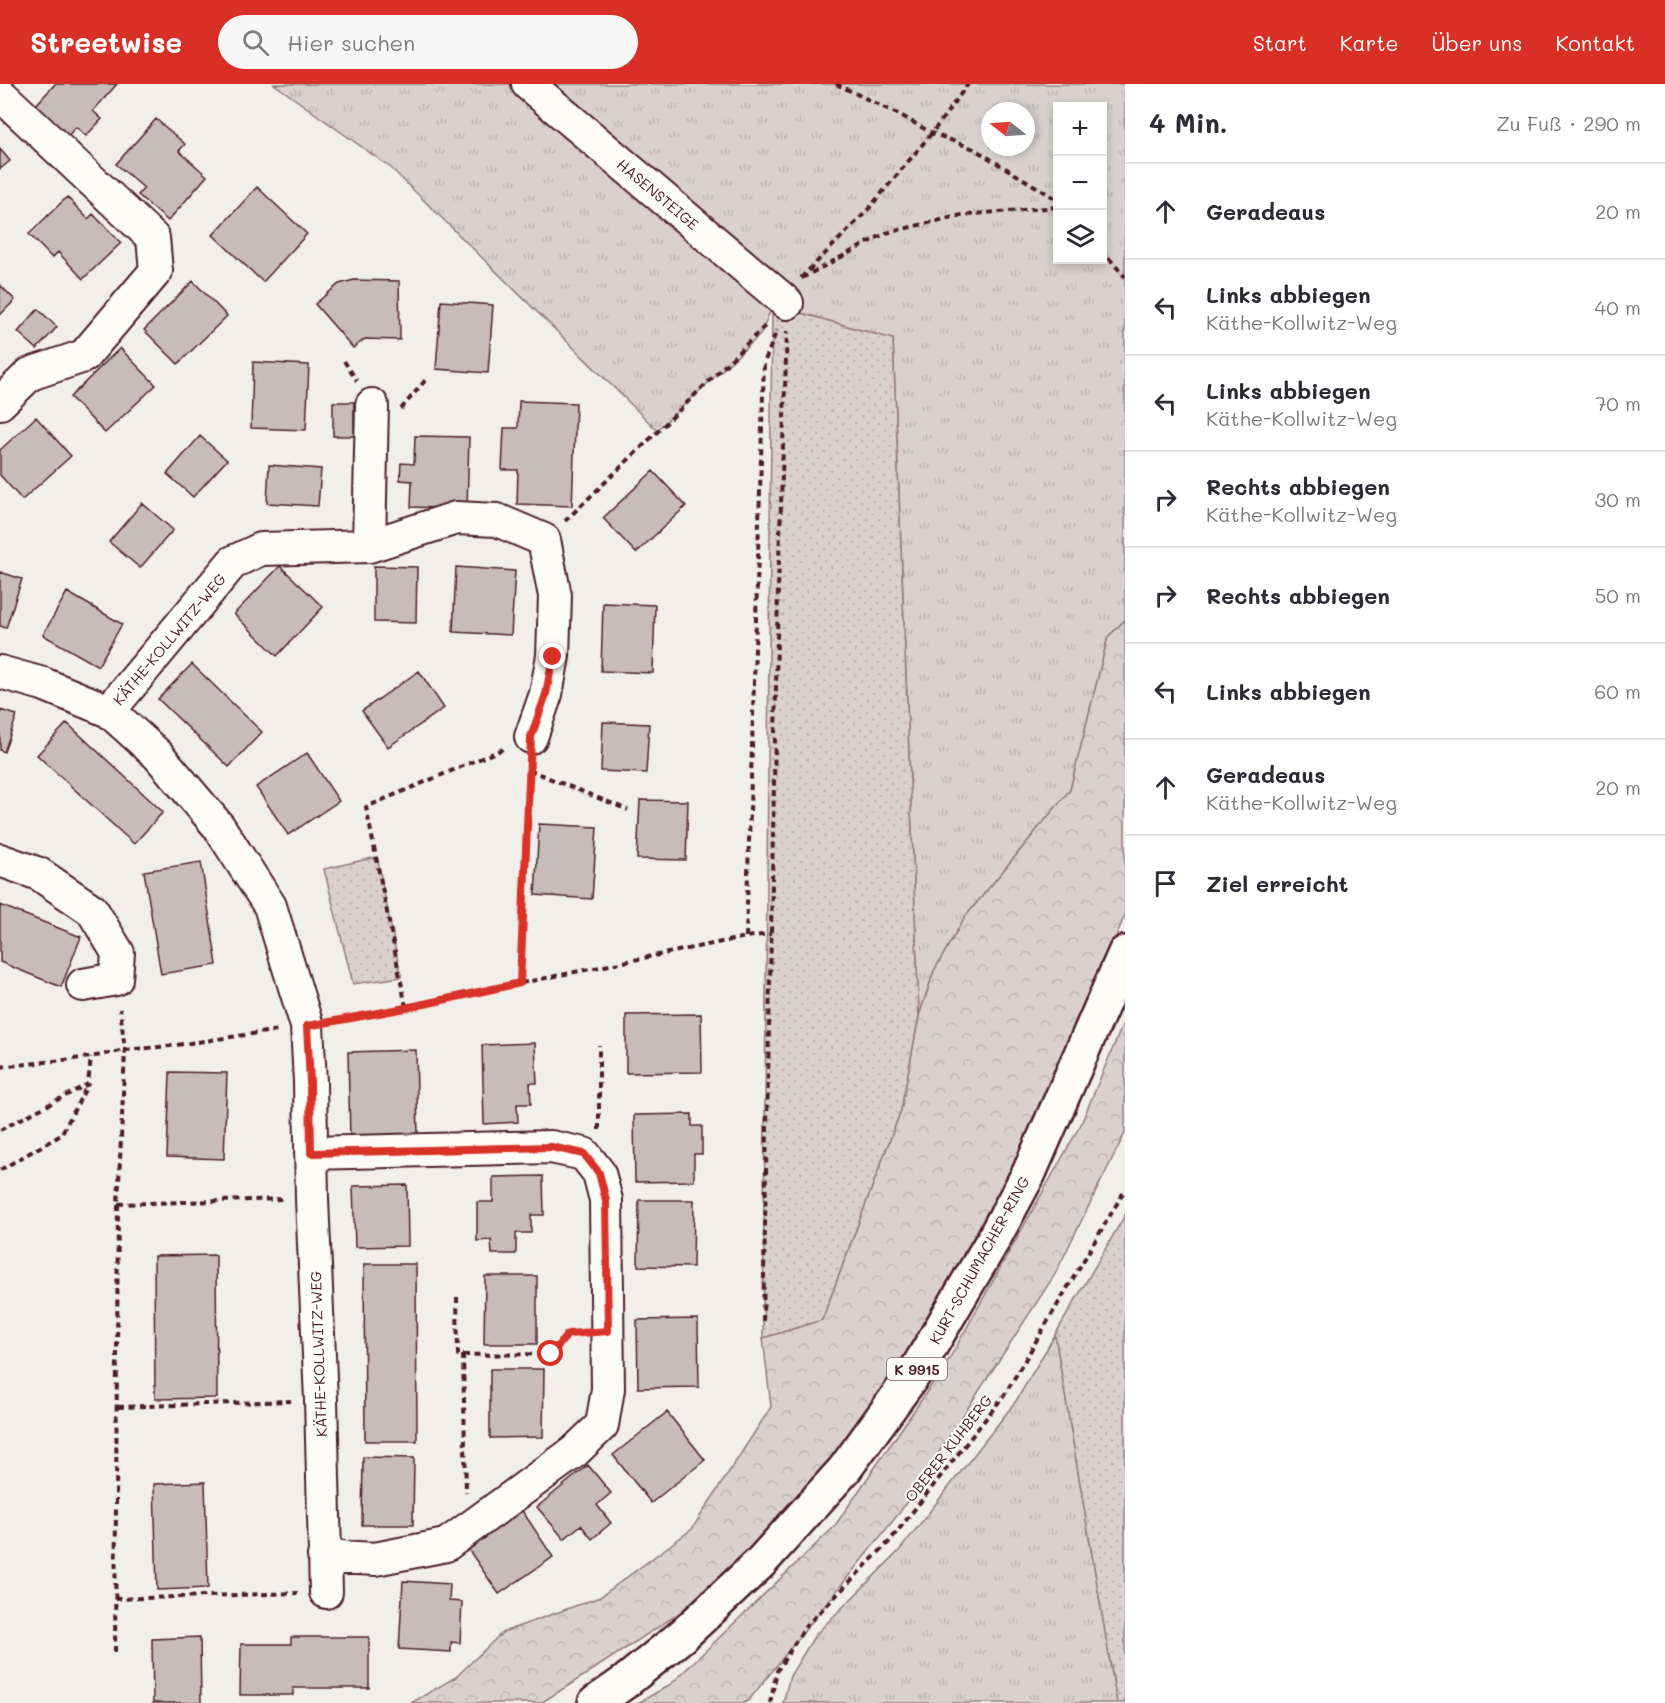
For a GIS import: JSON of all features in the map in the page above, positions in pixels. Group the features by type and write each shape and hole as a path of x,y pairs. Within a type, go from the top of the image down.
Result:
{"main road":[{"name":"KURT-SCHUMACHER-RING","path":"595,1703 683,1635 760,1563 844,1470 916,1371 993,1240 1029,1173 1125,953"}],"street":[{"name":"HASENSTEIGE","path":"528,84 788,303"},
{"path":"0,94 153,238 156,271 84,356 30,374 0,403"},
{"path":"369,546 372,405"},
{"name":"KÄTHE-KOLLWITZ-WEG","path":"109,711 233,562 261,549 369,546 456,518 497,520 544,540"},
{"path":"531,737 546,694 553,657 555,596 544,540"},
{"name":"KÄTHE-KOLLWITZ-WEG","path":"0,672 43,684 109,711 158,754 219,827 270,906 307,1026 326,1592"},
{"path":"0,860 39,874 92,910 118,953 116,979 83,985"},
{"path":"311,1153 551,1147 584,1154 599,1173 606,1200 608,1389 602,1425 574,1452 446,1545 375,1559 324,1556"}],"path":[{"path":"836,84 932,133 974,149 1053,197"},
{"path":"968,84 932,133 866,212 798,280 886,233 962,214 1053,207"},
{"path":"1107,256 1125,277"},
{"path":"544,540 788,303"},
{"path":"763,1321 778,590 788,303"},
{"path":"746,937 764,363 788,303"},
{"path":"406,1008 366,807 531,737 520,983"},
{"path":"529,770 628,810"},
{"path":"0,1067 91,1057 125,1050 170,1046 307,1026 406,1008 746,937 771,934"},
{"path":"115,1652 118,1204 125,1050 116,979"},
{"path":"599,1173 600,1045"},
{"path":"0,1170 61,1135 88,1084 91,1057"},
{"path":"0,1130 88,1084"},
{"name":"OBERER KUHBERG","path":"770,1703 777,1671 805,1627 889,1542 1005,1394 1125,1190"},
{"path":"118,1204 312,1199"},
{"path":"457,1297 458,1355 551,1354 568,1334 608,1331"},
{"path":"464,1355 467,1530"},
{"path":"117,1407 321,1400"},
{"path":"115,1599 326,1592"}],"green space":[{"path":"274,84 1125,84 1125,620 1108,637 1070,790 965,917 934,971 919,1016 893,339 773,305 760,335 657,430 391,168"},
{"path":"772,305 893,339 919,1016 901,1110 822,1320 763,1338"},
{"path":"1125,620 1125,915 1054,1085 963,1264 878,1401 778,1528 704,1597 588,1673 541,1703 411,1703 456,1677 503,1632 600,1597 692,1529 771,1407 763,1338 822,1320 901,1110 919,1016 934,971 965,917 1070,790 1108,637"},
{"path":"377,857 401,977 353,984 324,869"},
{"path":"1125,1019 1125,1133 1054,1276 900,1512 749,1700 744,1703 638,1703 671,1684 834,1527 948,1361 1081,1124"},
{"path":"1125,1215 1125,1703 1117,1703 1055,1335"},
{"path":"1055,1335 1117,1703 783,1703 790,1676 815,1635 899,1551 1016,1401"}],"building":[{"path":"55,84 117,84 93,111 102,119 86,136 76,127 67,137 35,106"},
{"path":"156,119 185,144 179,151 207,176 168,221 138,195 144,188 116,164"},
{"path":"0,149 10,161 0,169"},
{"path":"257,187 307,234 263,282 213,235"},
{"path":"67,197 88,219 93,214 121,243 83,279 58,252 52,258 29,234"},
{"path":"354,280 399,281 400,340 365,339 353,348 315,304 339,284"},
{"path":"193,281 227,316 178,364 144,330"},
{"path":"0,285 15,300 0,315"},
{"path":"441,301 493,305 488,373 436,369"},
{"path":"38,309 57,327 37,349 18,332"},
{"path":"120,348 156,385 105,433 70,397"},
{"path":"253,362 309,365 306,430 251,428"},
{"path":"519,401 576,403 572,506 517,504 518,470 502,470 504,428 518,428"},
{"path":"333,402 354,402 354,436 333,436"},
{"path":"36,417 71,456 22,500 0,475 0,450"},
{"path":"200,436 227,460 193,497 167,474"},
{"path":"415,436 469,437 467,509 411,507 412,481 400,480 401,463 414,464"},
{"path":"269,465 321,469 318,506 267,503"},
{"path":"653,471 686,506 636,553 603,518"},
{"path":"142,503 173,530 140,568 109,542"},
{"path":"280,566 323,607 277,656 234,614"},
{"path":"374,566 417,567 416,623 374,622"},
{"path":"456,567 515,571 511,635 453,632"},
{"path":"0,572 22,579 6,628 0,626"},
{"path":"67,592 122,624 98,666 43,635"},
{"path":"603,603 655,605 653,673 601,671"},
{"path":"192,664 262,732 229,767 158,699"},
{"path":"419,671 444,708 388,747 362,711"},
{"path":"0,710 17,715 4,752 0,750"},
{"path":"603,722 649,724 646,773 601,771"},
{"path":"67,723 163,812 134,844 37,755"},
{"path":"307,753 339,801 288,835 256,787"},
{"path":"640,800 688,801 686,860 637,859"},
{"path":"539,824 597,827 592,899 535,895"},
{"path":"201,862 217,965 161,974 144,871"},
{"path":"0,905 81,937 61,987 0,962"},
{"path":"701,1014 702,1072 626,1073 626,1015"},
{"path":"535,1043 537,1083 530,1083 531,1104 517,1104 518,1122 484,1124 482,1045"},
{"path":"416,1050 418,1136 350,1137 348,1052"},
{"path":"170,1072 227,1073 224,1159 167,1157"},
{"path":"692,1114 692,1126 702,1126 702,1154 694,1154 694,1181 635,1182 634,1115"},
{"path":"543,1176 544,1215 531,1215 531,1233 516,1233 516,1254 492,1254 491,1240 477,1241 477,1202 493,1202 493,1177"},
{"path":"407,1185 408,1246 355,1247 353,1186"},
{"path":"639,1200 694,1200 693,1267 638,1266"},
{"path":"216,1255 217,1398 155,1399 154,1256"},
{"path":"364,1264 416,1264 417,1441 365,1441"},
{"path":"485,1276 537,1276 537,1344 484,1344"},
{"path":"698,1319 699,1387 638,1388 637,1320"},
{"path":"490,1369 544,1369 543,1437 490,1438"},
{"path":"667,1412 705,1460 651,1503 613,1455"},
{"path":"363,1457 414,1458 413,1525 362,1525"},
{"path":"588,1465 611,1493 597,1505 611,1523 592,1539 581,1525 564,1539 537,1507"},
{"path":"205,1482 208,1588 157,1590 154,1484"},
{"path":"521,1509 553,1557 499,1594 466,1546"},
{"path":"403,1581 450,1584 449,1601 462,1602 460,1643 451,1642 451,1652 399,1649"},
{"path":"200,1637 201,1703 153,1703 152,1639"},
{"path":"291,1637 369,1637 369,1688 293,1688 293,1695 240,1695 241,1644 291,1644"}],"route":[{"path":"551,1354 568,1334 608,1331 606,1200 599,1173 584,1154 551,1147 311,1153 307,1026 406,1008 520,983 531,737 546,694 553,657"}]}
